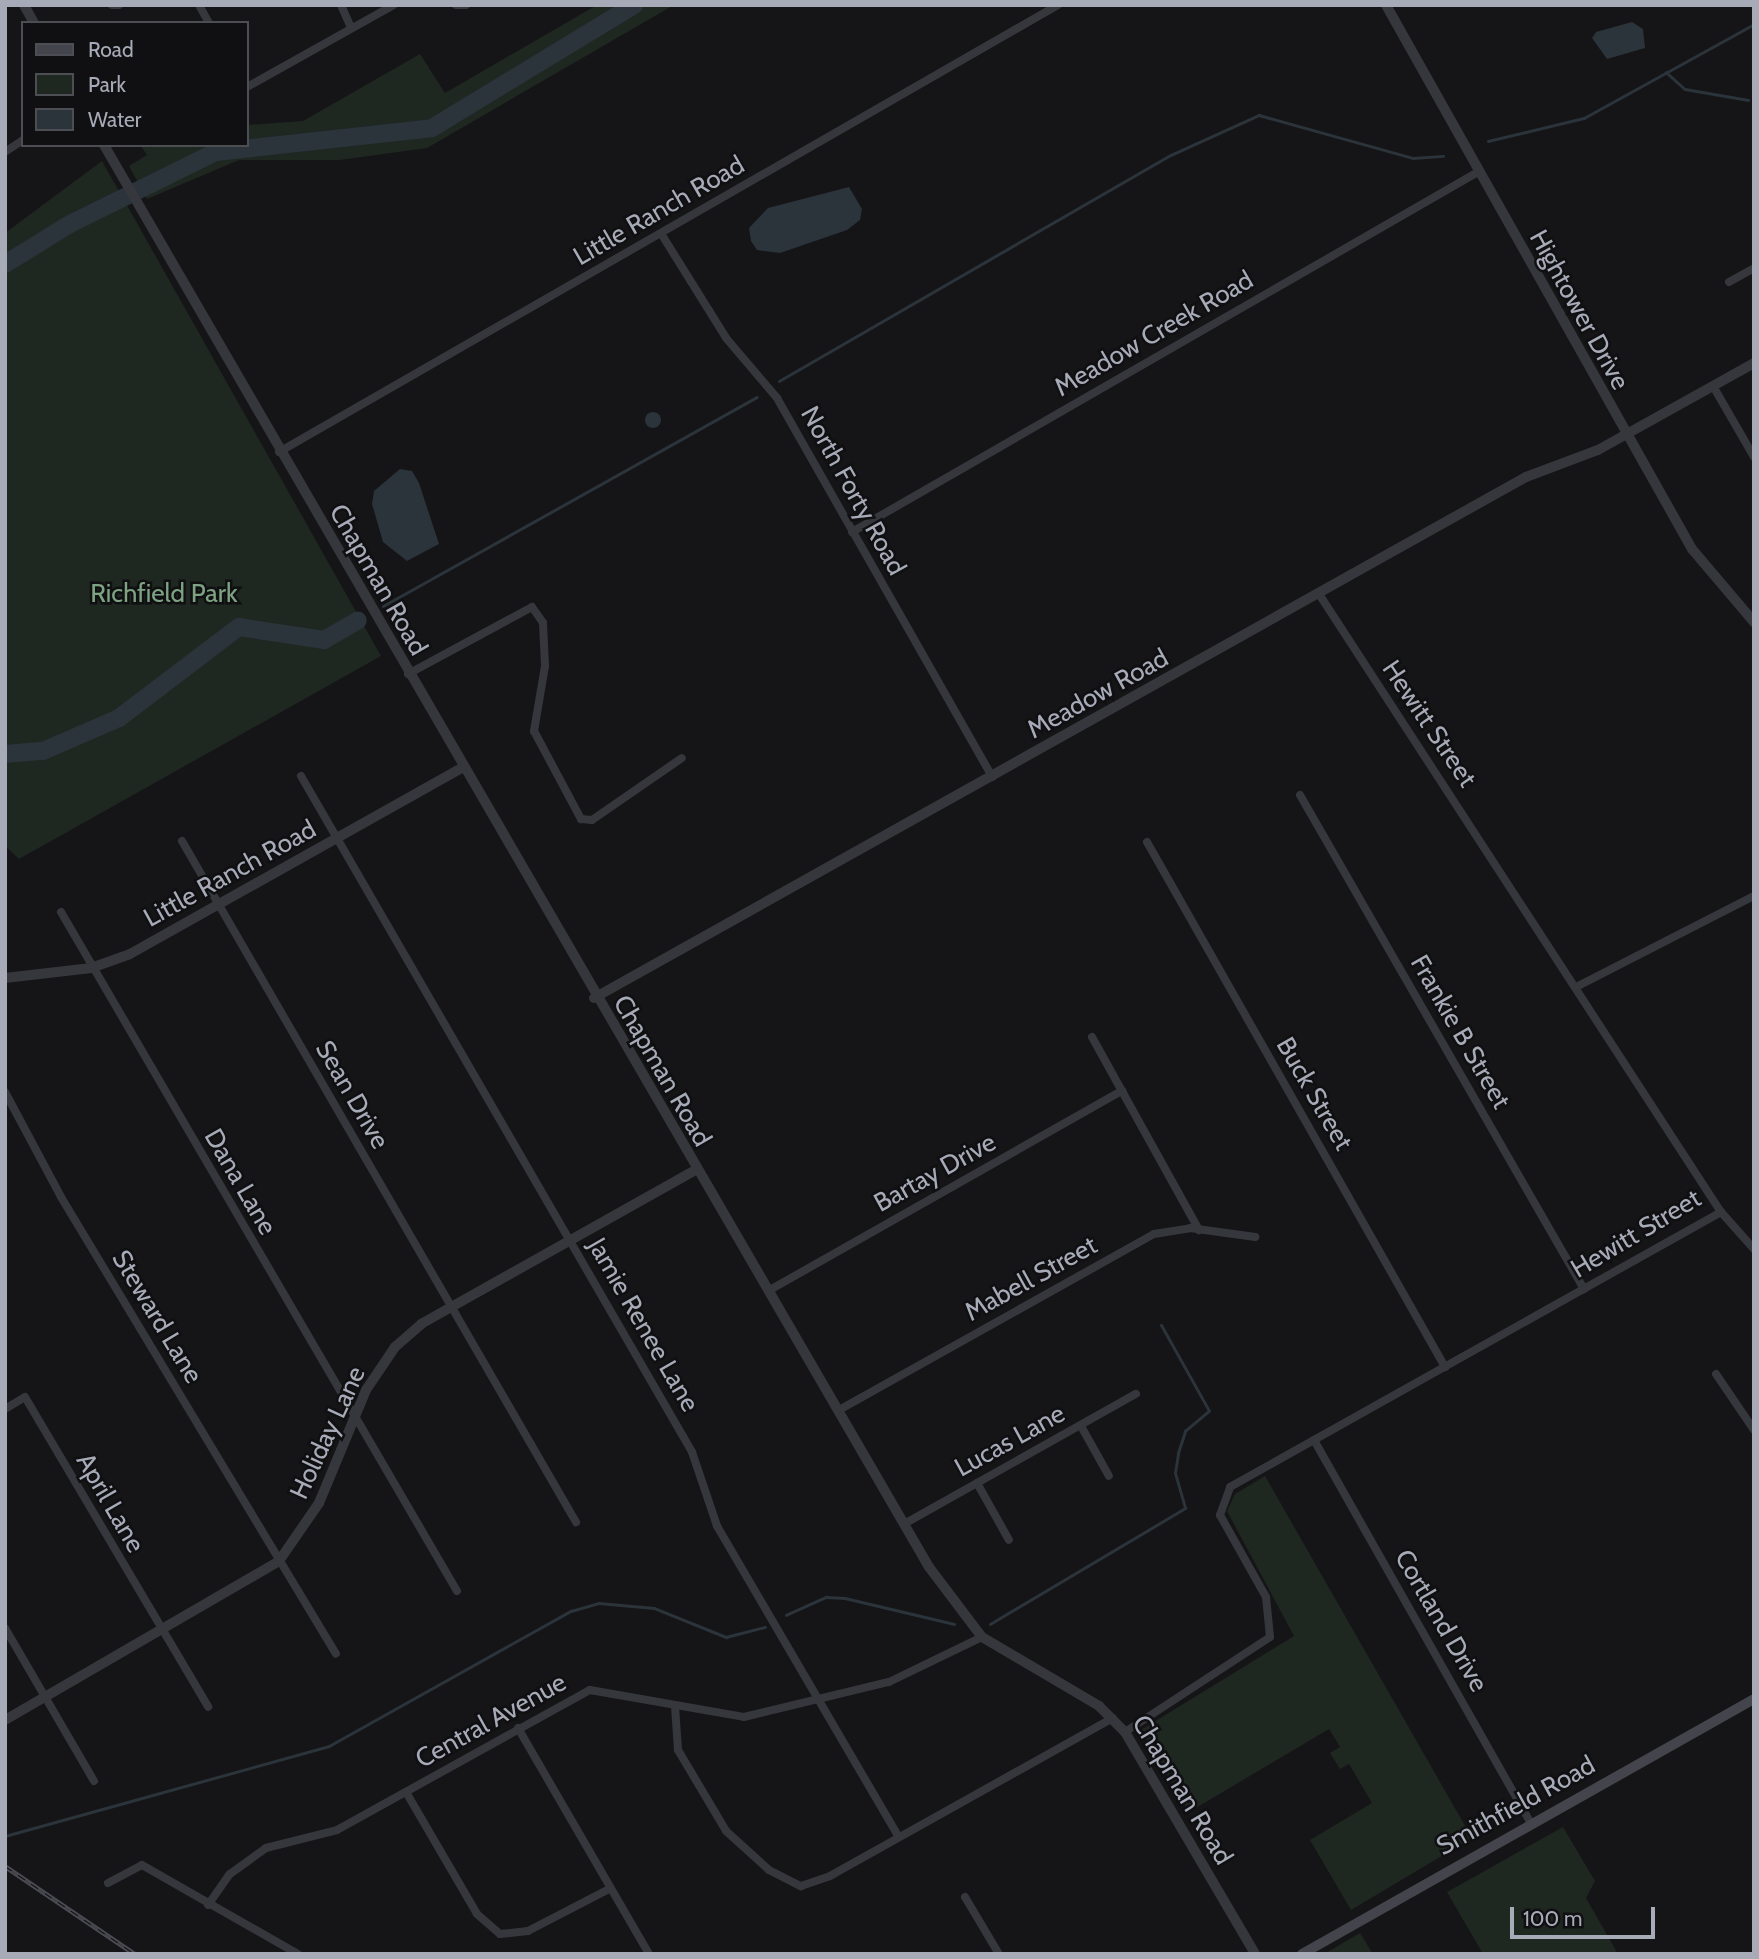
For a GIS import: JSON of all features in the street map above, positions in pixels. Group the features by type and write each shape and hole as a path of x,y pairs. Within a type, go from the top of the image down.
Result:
{"main road":[{"name":"Smithfield Road","path":"1302,1954 1754,1699"}],"street":[{"path":"24,5 33,21"},
{"path":"112,5 119,5"},
{"path":"199,5 208,21"},
{"path":"341,5 350,25"},
{"path":"248,87 256,88 350,25 394,5"},
{"path":"456,5 464,5"},
{"name":"Little Ranch Road","path":"279,453 1058,5"},
{"name":"Hightower Drive","path":"1386,5 1626,435 1706,571 1754,622"},
{"path":"5,152 21,141"},
{"name":"Chapman Road","path":"105,147 594,998 904,1524 982,1637 1113,1718 1125,1732 1255,1954"},
{"name":"Meadow Creek Road","path":"852,532 1478,172"},
{"name":"North Forty Road","path":"662,235 712,318 777,398 992,778"},
{"path":"1729,282 1754,268"},
{"path":"1626,435 1754,363"},
{"path":"1713,386 1754,457"},
{"name":"Meadow Road","path":"594,998 1527,477 1626,435"},
{"name":"Hewitt Street","path":"1125,1732 1265,1645 1270,1609 1220,1505 1230,1487 1721,1212 1578,986 1319,594"},
{"path":"408,674 532,607 543,623 545,666 534,731 582,819 592,820 682,758"},
{"name":"Little Ranch Road","path":"5,978 91,968 218,905 462,768"},
{"name":"Jamie Renee Lane","path":"301,776 692,1452 717,1526 899,1837"},
{"name":"Frankie B Street","path":"1300,795 1584,1289"},
{"name":"Sean Drive","path":"182,841 449,1307 576,1522"},
{"name":"Buck Street","path":"1147,842 1445,1367"},
{"path":"1578,986 1754,896"},
{"name":"Dana Lane","path":"61,912 91,968 457,1591"},
{"path":"1092,1037 1199,1230"},
{"name":"Steward Lane","path":"5,1091 61,1197 336,1654"},
{"name":"Bartay Drive","path":"768,1291 1122,1091"},
{"name":"Holiday Lane","path":"5,1720 279,1561 320,1503 354,1417 395,1347 449,1307 695,1170"},
{"path":"1721,1212 1754,1250"},
{"name":"Mabell Street","path":"839,1410 1154,1234 1199,1230 1255,1237"},
{"path":"1716,1374 1754,1430"},
{"name":"Lucas Lane","path":"904,1524 1136,1395"},
{"name":"April Lane","path":"5,1409 25,1397 160,1630 208,1707"},
{"path":"1081,1426 1110,1476"},
{"name":"Cortland Drive","path":"1314,1440 1531,1823"},
{"path":"977,1483 1009,1540"},
{"path":"5,1629 94,1781"},
{"name":"Central Avenue","path":"208,1905 230,1874 266,1848 337,1830 590,1690 620,1691 675,1706 744,1717 889,1682 982,1637"},
{"path":"675,1706 678,1750 726,1831 788,1882 818,1882 1113,1718"},
{"path":"518,1728 649,1954"},
{"path":"406,1792 477,1914 500,1934 528,1931 611,1888"},
{"path":"108,1883 142,1865 298,1954"},
{"path":"965,1896 999,1954"}],"green space":[{"path":"597,5 674,5 427,148 340,160 239,160 147,199 129,166 147,155 141,147 248,147 248,125 303,121 420,54 445,93"},
{"name":"Richfield Park","path":"102,161 381,656 19,859 5,846 5,233"},
{"path":"1265,1476 1472,1838 1351,1910 1310,1840 1372,1803 1349,1764 1340,1769 1330,1753 1340,1747 1329,1729 1189,1812 1141,1730 1294,1636 1227,1511 1235,1494"},
{"path":"1563,1827 1595,1881 1586,1898 1618,1954 1483,1954 1447,1892"},
{"path":"1360,1933 1373,1954 1324,1954"}],"water":[{"path":"1632,22 1643,29 1645,48 1607,59 1592,38 1596,32"},
{"path":"849,187 862,209 860,220 847,230 780,253 757,250 751,241 749,228 768,208"},
{"path":"653,412 661,420 653,428 645,420"},
{"path":"400,469 412,471 419,483 439,544 407,561 383,542 372,504 374,491"}],"waterway":[{"path":"5,264 70,224 216,152 432,128 634,5"},
{"path":"1488,141 1584,118 1754,24"},
{"path":"1666,72 1685,89 1748,100"},
{"path":"779,381 1171,155 1259,115 1413,158 1443,156"},
{"path":"383,606 757,397"},
{"path":"5,754 43,751 119,718 239,627 324,640 358,620"},
{"path":"990,1624 1185,1508 1175,1473 1178,1453 1185,1431 1209,1411 1161,1325"},
{"path":"786,1615 826,1597 845,1598 954,1624"},
{"path":"5,1836 329,1746 571,1611 599,1603 654,1608 726,1637 765,1627"}],"railway":[{"path":"5,1866 135,1954"}]}
